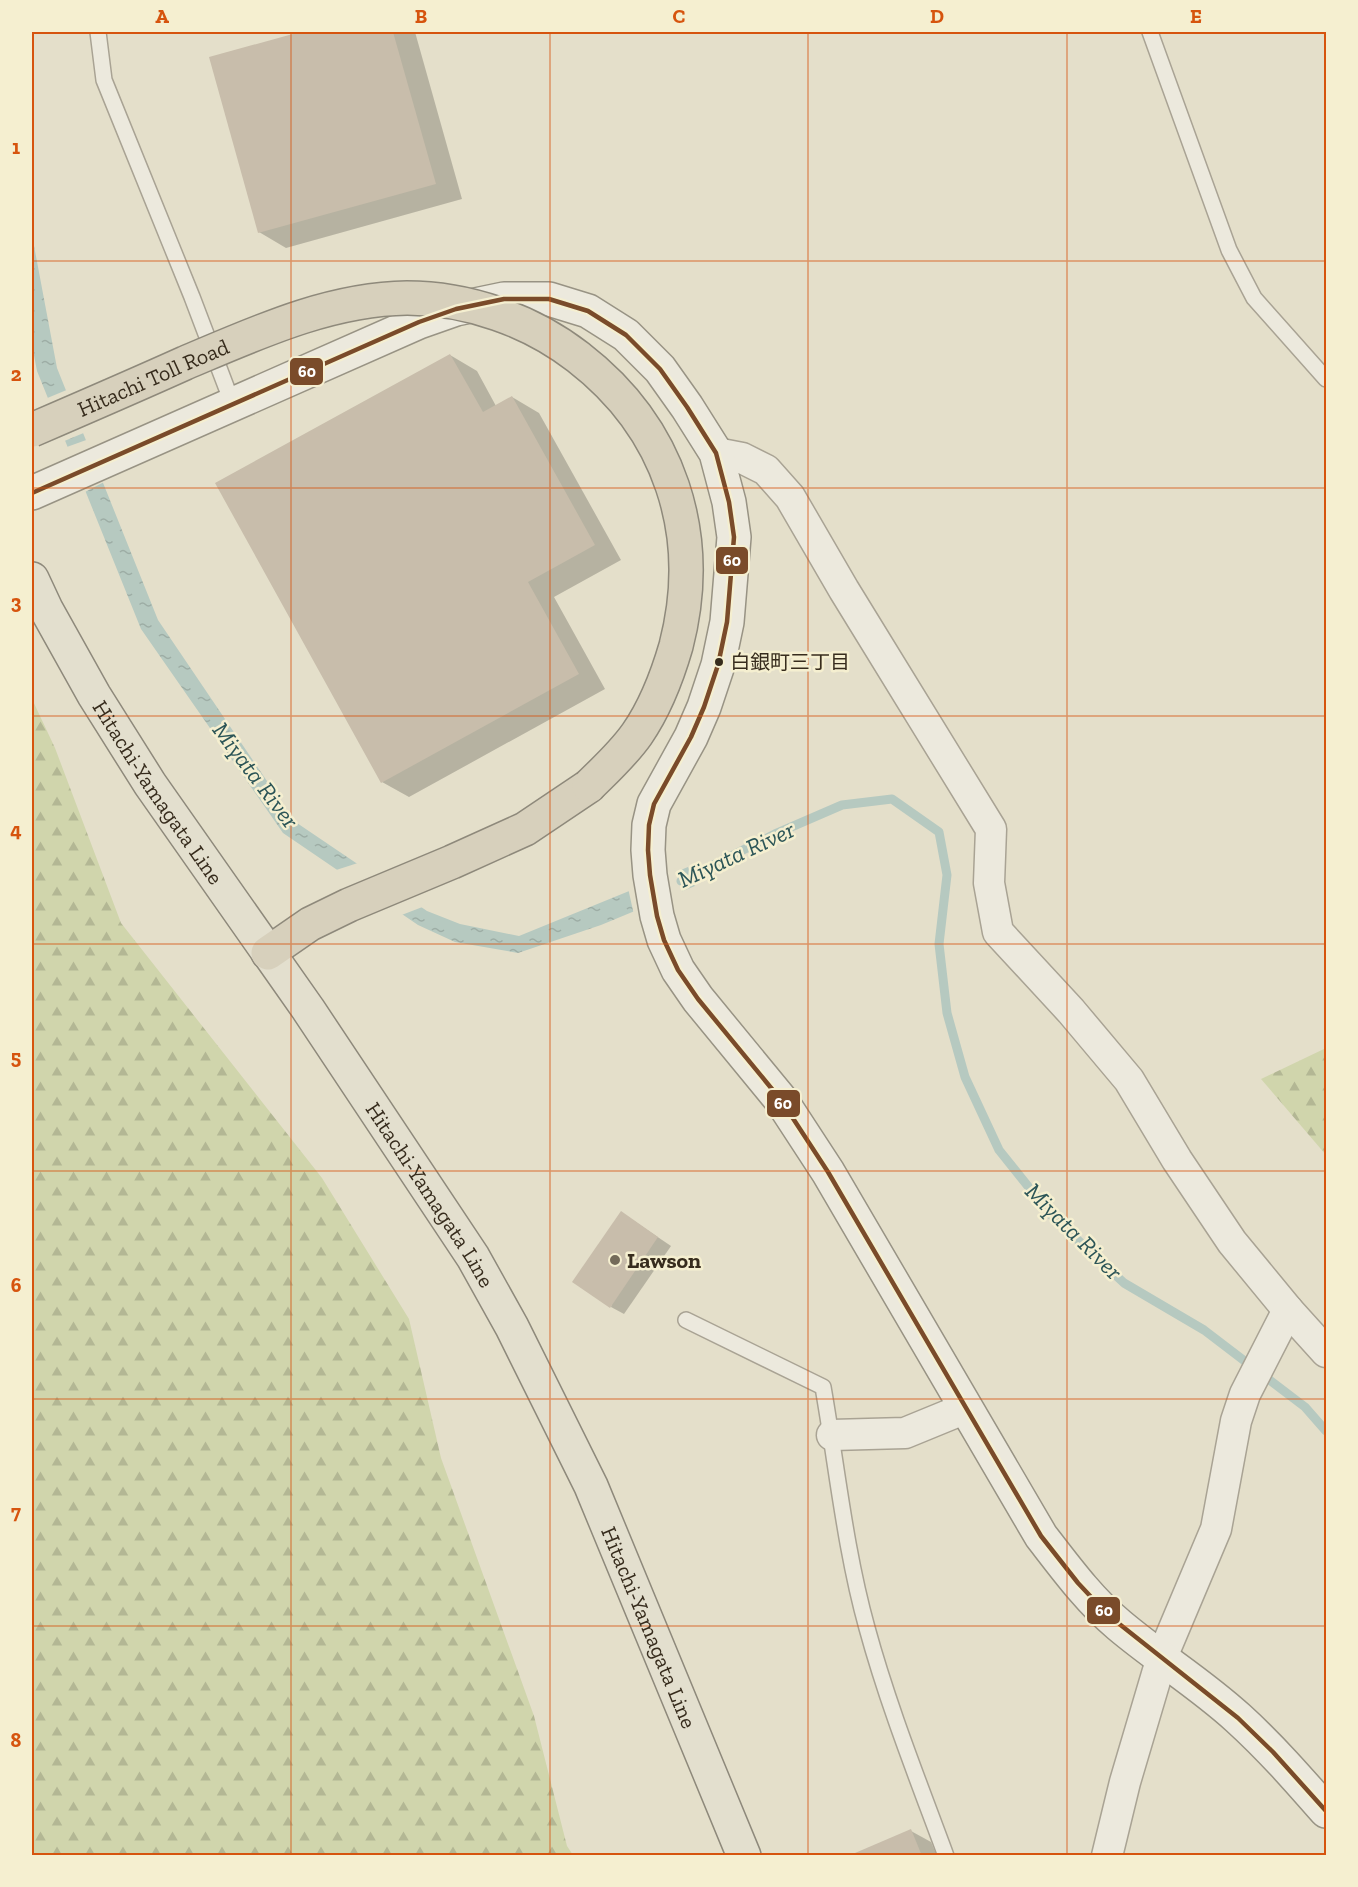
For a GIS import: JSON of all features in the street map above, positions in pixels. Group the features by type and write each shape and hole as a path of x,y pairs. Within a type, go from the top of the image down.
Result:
{"highway":[{"name":"Hitachi Toll Road","path":"32,430 276,326 350,304 380,299 409,298 436,300 490,311 542,333 565,347 607,382 627,403 642,423 666,468 675,491 685,540 686,564 682,613 672,658 663,685 651,711 619,757 589,786 525,829 348,905 310,924 268,952"}],"main road":[{"name":"Hitachi-Yamagata Line","path":"32,579 88,686 118,735 308,1008 473,1257 512,1327 591,1486 744,1856"}],"street":[{"path":"41,489 419,322 447,312 504,299 549,299 588,311 626,335 660,369 716,453 729,502 734,537 727,622 718,666 691,737 654,804 649,825 650,875 664,940 678,970 698,999 781,1100 828,1172 1041,1536 1074,1578 1118,1624 1199,1685 1238,1718 1326,1811"},
{"path":"716,453 742,458 766,470 790,497 844,590 992,829 989,883 998,932 1071,1011 1129,1080 1177,1160 1284,1318 1326,1352"},
{"path":"1107,1856 1125,1782 1162,1658 1216,1529 1236,1421 1245,1394 1284,1318"},
{"path":"831,1435 905,1433 966,1408"}],"lane":[{"path":"98,32 104,80 232,405"},
{"path":"1150,32 1229,250 1254,298 1326,379"},
{"path":"686,1320 823,1387 846,1535 867,1628 904,1744 946,1856"}],"green space":[{"path":"32,699 55,748 121,923 322,1178 409,1319 441,1458 534,1716 567,1846 573,1855 32,1855"},
{"path":"1326,1048 1326,1155 1261,1079"}],"water":[{"path":"32,235 57,368 158,620 294,821 427,911 460,924 519,936 688,867 695,886 601,925 518,953 455,942 418,925 283,833 141,629 37,371 32,345"}],"pier":[{"path":"69,389 86,432 62,442 45,399"},
{"path":"89,439 106,481 83,493 64,448"},
{"path":"361,862 425,906 399,916 333,871"},
{"path":"677,868 683,894 634,915 628,888"}],"building":[{"path":"300,32 393,32 436,184 258,233 209,57"},
{"path":"450,354 483,412 512,396 595,545 528,582 579,674 381,783 215,483"},
{"name":"Lawson","path":"621,1211 658,1237 610,1308 572,1282"},
{"path":"911,1829 922,1856 848,1856"}],"waterway":[{"name":"Miyata River","path":"681,881 775,834 842,805 892,799 939,832 947,875 939,944 947,1013 965,1077 999,1150 1051,1215 1124,1283 1204,1330 1305,1407 1326,1431"}],"transit line":[{"name":"60","path":"32,493 419,322 456,309 504,299 549,299 588,311 626,335 660,369 716,453 729,502 734,537 727,622 718,665 704,707 691,737 654,804 649,825 650,875 664,940 678,970 698,999 781,1100 828,1172 1041,1536 1078,1583 1108,1615 1238,1718 1273,1752 1326,1811"}],"place":[{"name":"白銀町三丁目","path":"719,662"},
{"name":"Lawson","path":"615,1260"}]}
